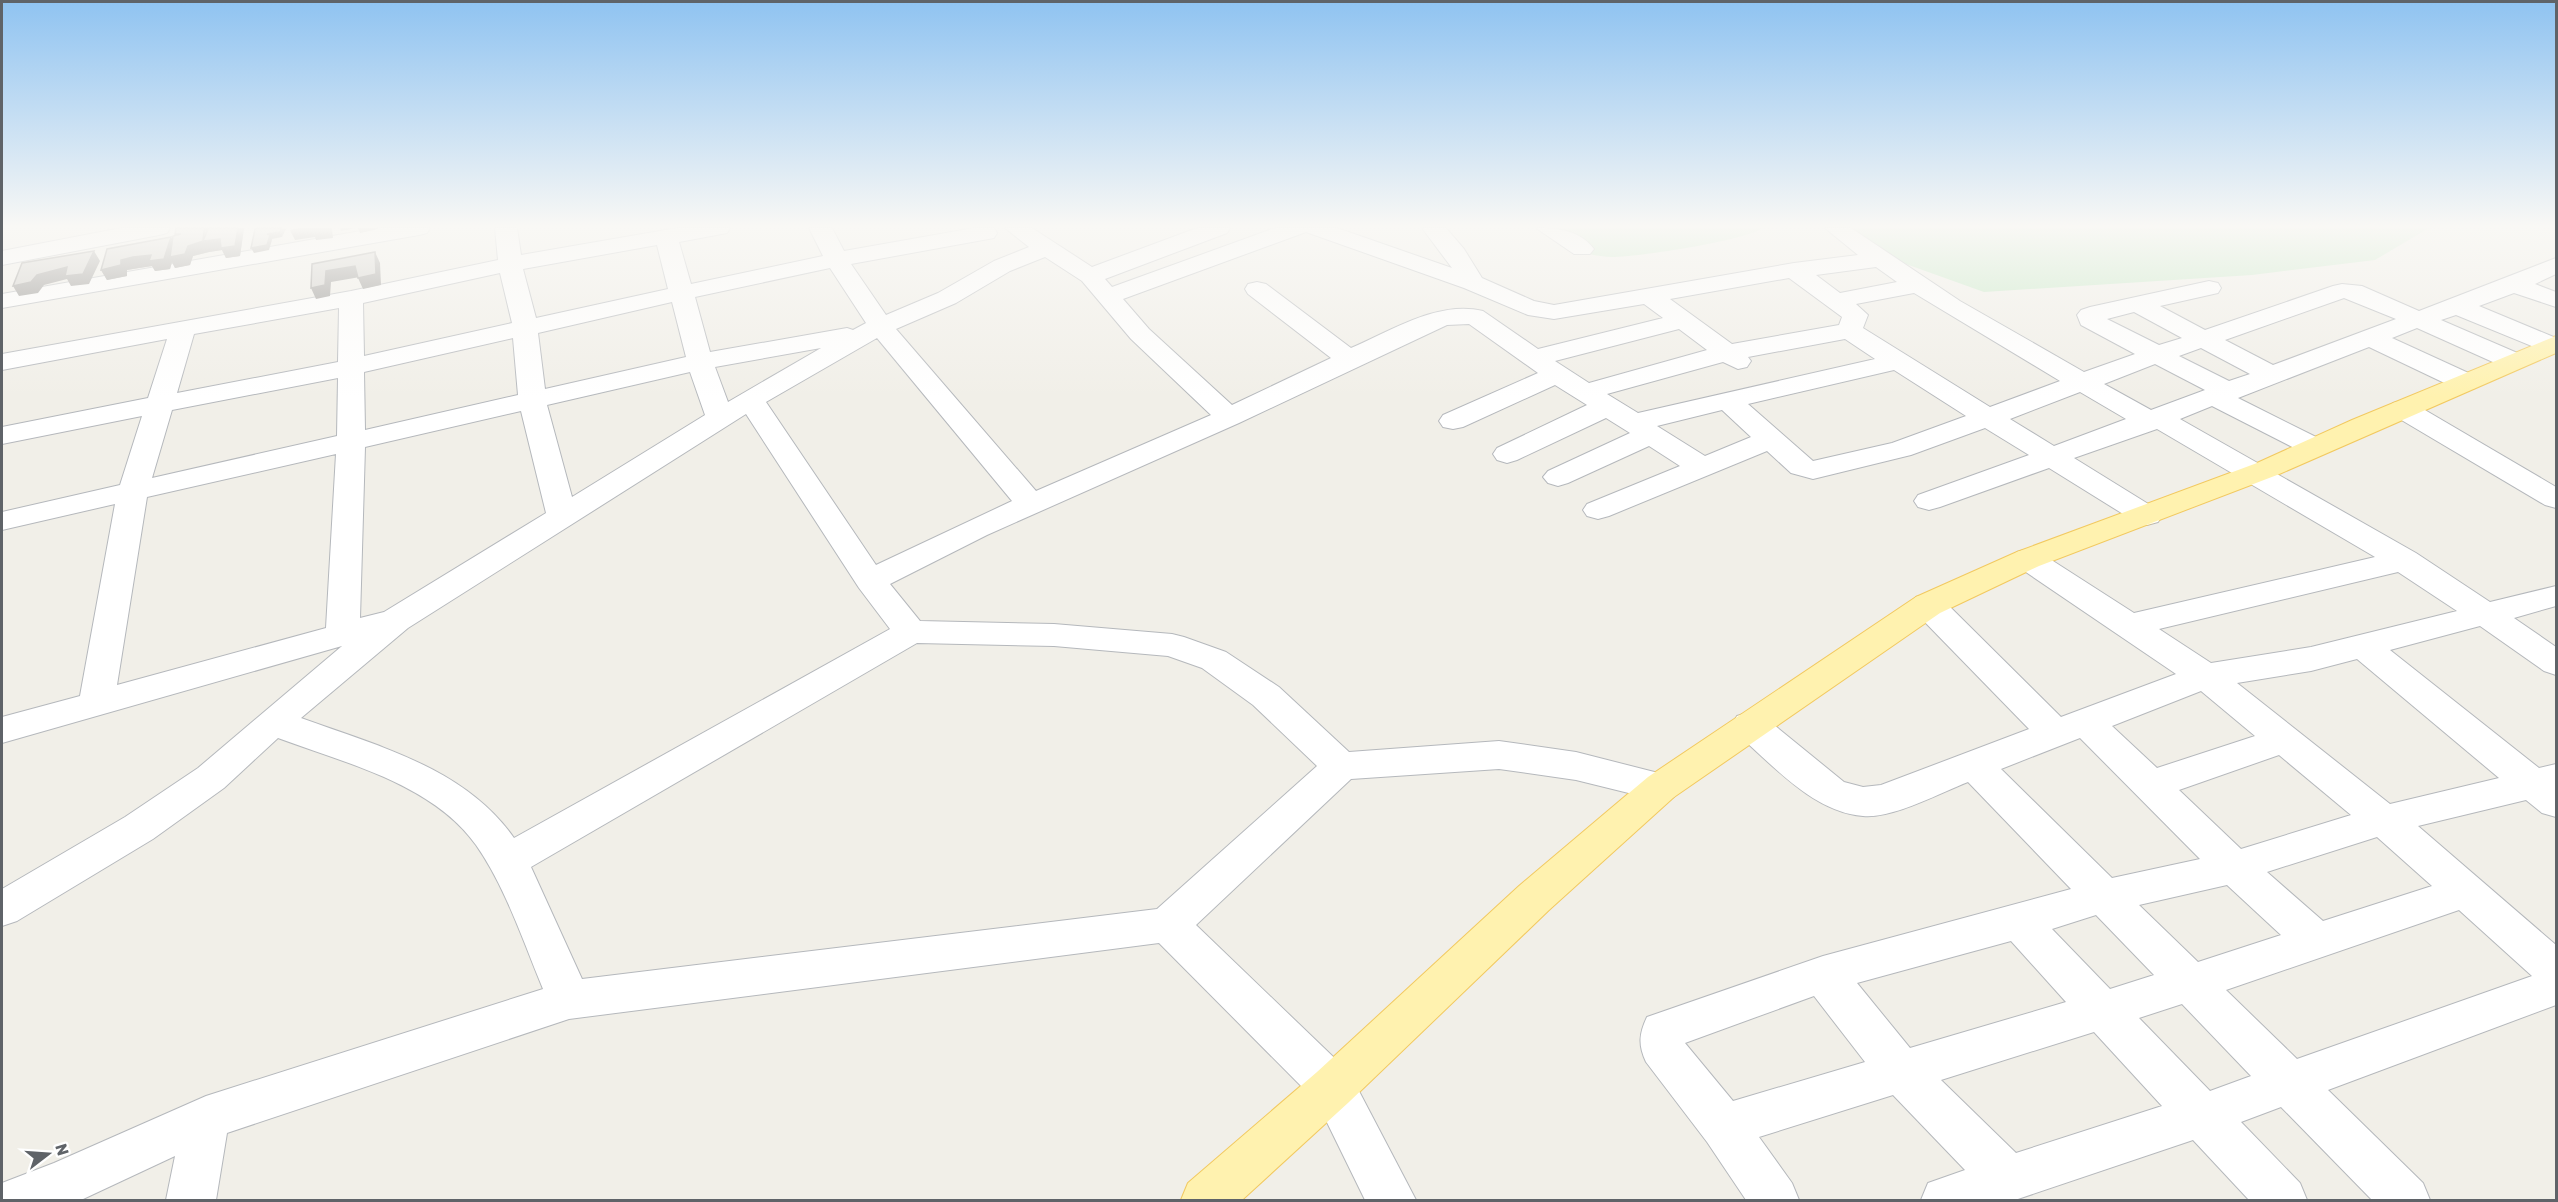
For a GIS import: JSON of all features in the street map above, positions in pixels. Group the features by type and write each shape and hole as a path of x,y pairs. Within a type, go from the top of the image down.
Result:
{"main road":[{"path":"1206,1200 1333,1087 1534,898 1661,787 1750,724 1928,605 2028,559 2147,516 2258,472 2513,360 2555,345"}],"street":[{"path":"2,301 99,284"},
{"path":"2,362 413,284"},
{"path":"515,284 525,326 532,399 562,517"},
{"path":"679,284 700,362 720,418"},
{"path":"2,435 352,367 525,326 723,284"},
{"path":"850,284 876,329 964,424 1031,504"},
{"path":"2,909 165,811 211,778 273,722 396,620 720,418 876,329 947,298 971,284"},
{"path":"1097,284 1117,310 1140,334 1229,417"},
{"path":"1108,296 1141,284"},
{"path":"1476,284 1541,312 1554,312 1712,284"},
{"path":"1812,284 1855,315 1849,331"},
{"path":"2514,284 2556,300"},
{"path":"1929,501 2156,421 2416,319 2514,284"},
{"path":"1834,301 1919,285 2082,382 2258,472 2406,560 2556,663"},
{"path":"2209,288 2090,315 2090,320 2159,354 2222,394 2314,447"},
{"path":"1257,289 1349,359"},
{"path":"1728,400 1801,467 1813,471 1901,449 2159,354 2342,291 2353,291 2513,360"},
{"path":"1648,295 1777,389"},
{"path":"343,635 351,439 351,297"},
{"path":"2139,305 2272,375"},
{"path":"2456,306 2555,345"},
{"path":"870,581 1031,504 1229,417 1349,359 1442,318 1456,315 1474,316 1545,366 1702,467"},
{"path":"1453,421 1545,366 1683,321"},
{"path":"96,704 133,490 183,329"},
{"path":"2,521 351,439 700,362 876,329"},
{"path":"1507,454 1596,399 1726,353 1849,331 2147,516"},
{"path":"2370,337 2465,382"},
{"path":"1558,477 1642,428 1728,400 1899,361"},
{"path":"751,400 870,581 911,632"},
{"path":"2403,410 2556,499"},
{"path":"1598,510 1771,439"},
{"path":"2522,478 2556,472"},
{"path":"2028,559 2205,676 2384,820 2463,892 2556,971"},
{"path":"2127,626 2406,560"},
{"path":"1750,724 1832,792 1863,802 1886,799 2205,676 2310,659 2556,596"},
{"path":"1928,605 2070,728 2150,785 2234,867 2316,941"},
{"path":"2,730 396,620"},
{"path":"508,861 911,632 1054,635 1172,645 1214,660 1266,696 1341,766"},
{"path":"2363,646 2548,788"},
{"path":"273,722 413,776 440,789 475,817 508,861 569,1000"},
{"path":"2150,785 2286,740"},
{"path":"18,1200 63,1184 206,1118 569,1000 1168,925 1341,766 1499,755 1576,766 1661,787"},
{"path":"1975,766 2405,1200"},
{"path":"1774,1200 1724,1126 1662,1048 1663,1030 1823,974 2019,922 2104,896 2234,867 2384,820 2548,788"},
{"path":"1724,1126 2191,983 2463,892"},
{"path":"2019,922 2282,1200"},
{"path":"1168,925 1333,1087 1391,1200"},
{"path":"1823,974 1901,1072 2008,1179"},
{"path":"1946,1200 2202,1115 2556,986"},
{"path":"191,1200 206,1118"}],"green space":[{"path":"1962,284 2109,284 1984,292"}],"building":[{"path":"311,284 325,284 325,285 311,288"}]}
